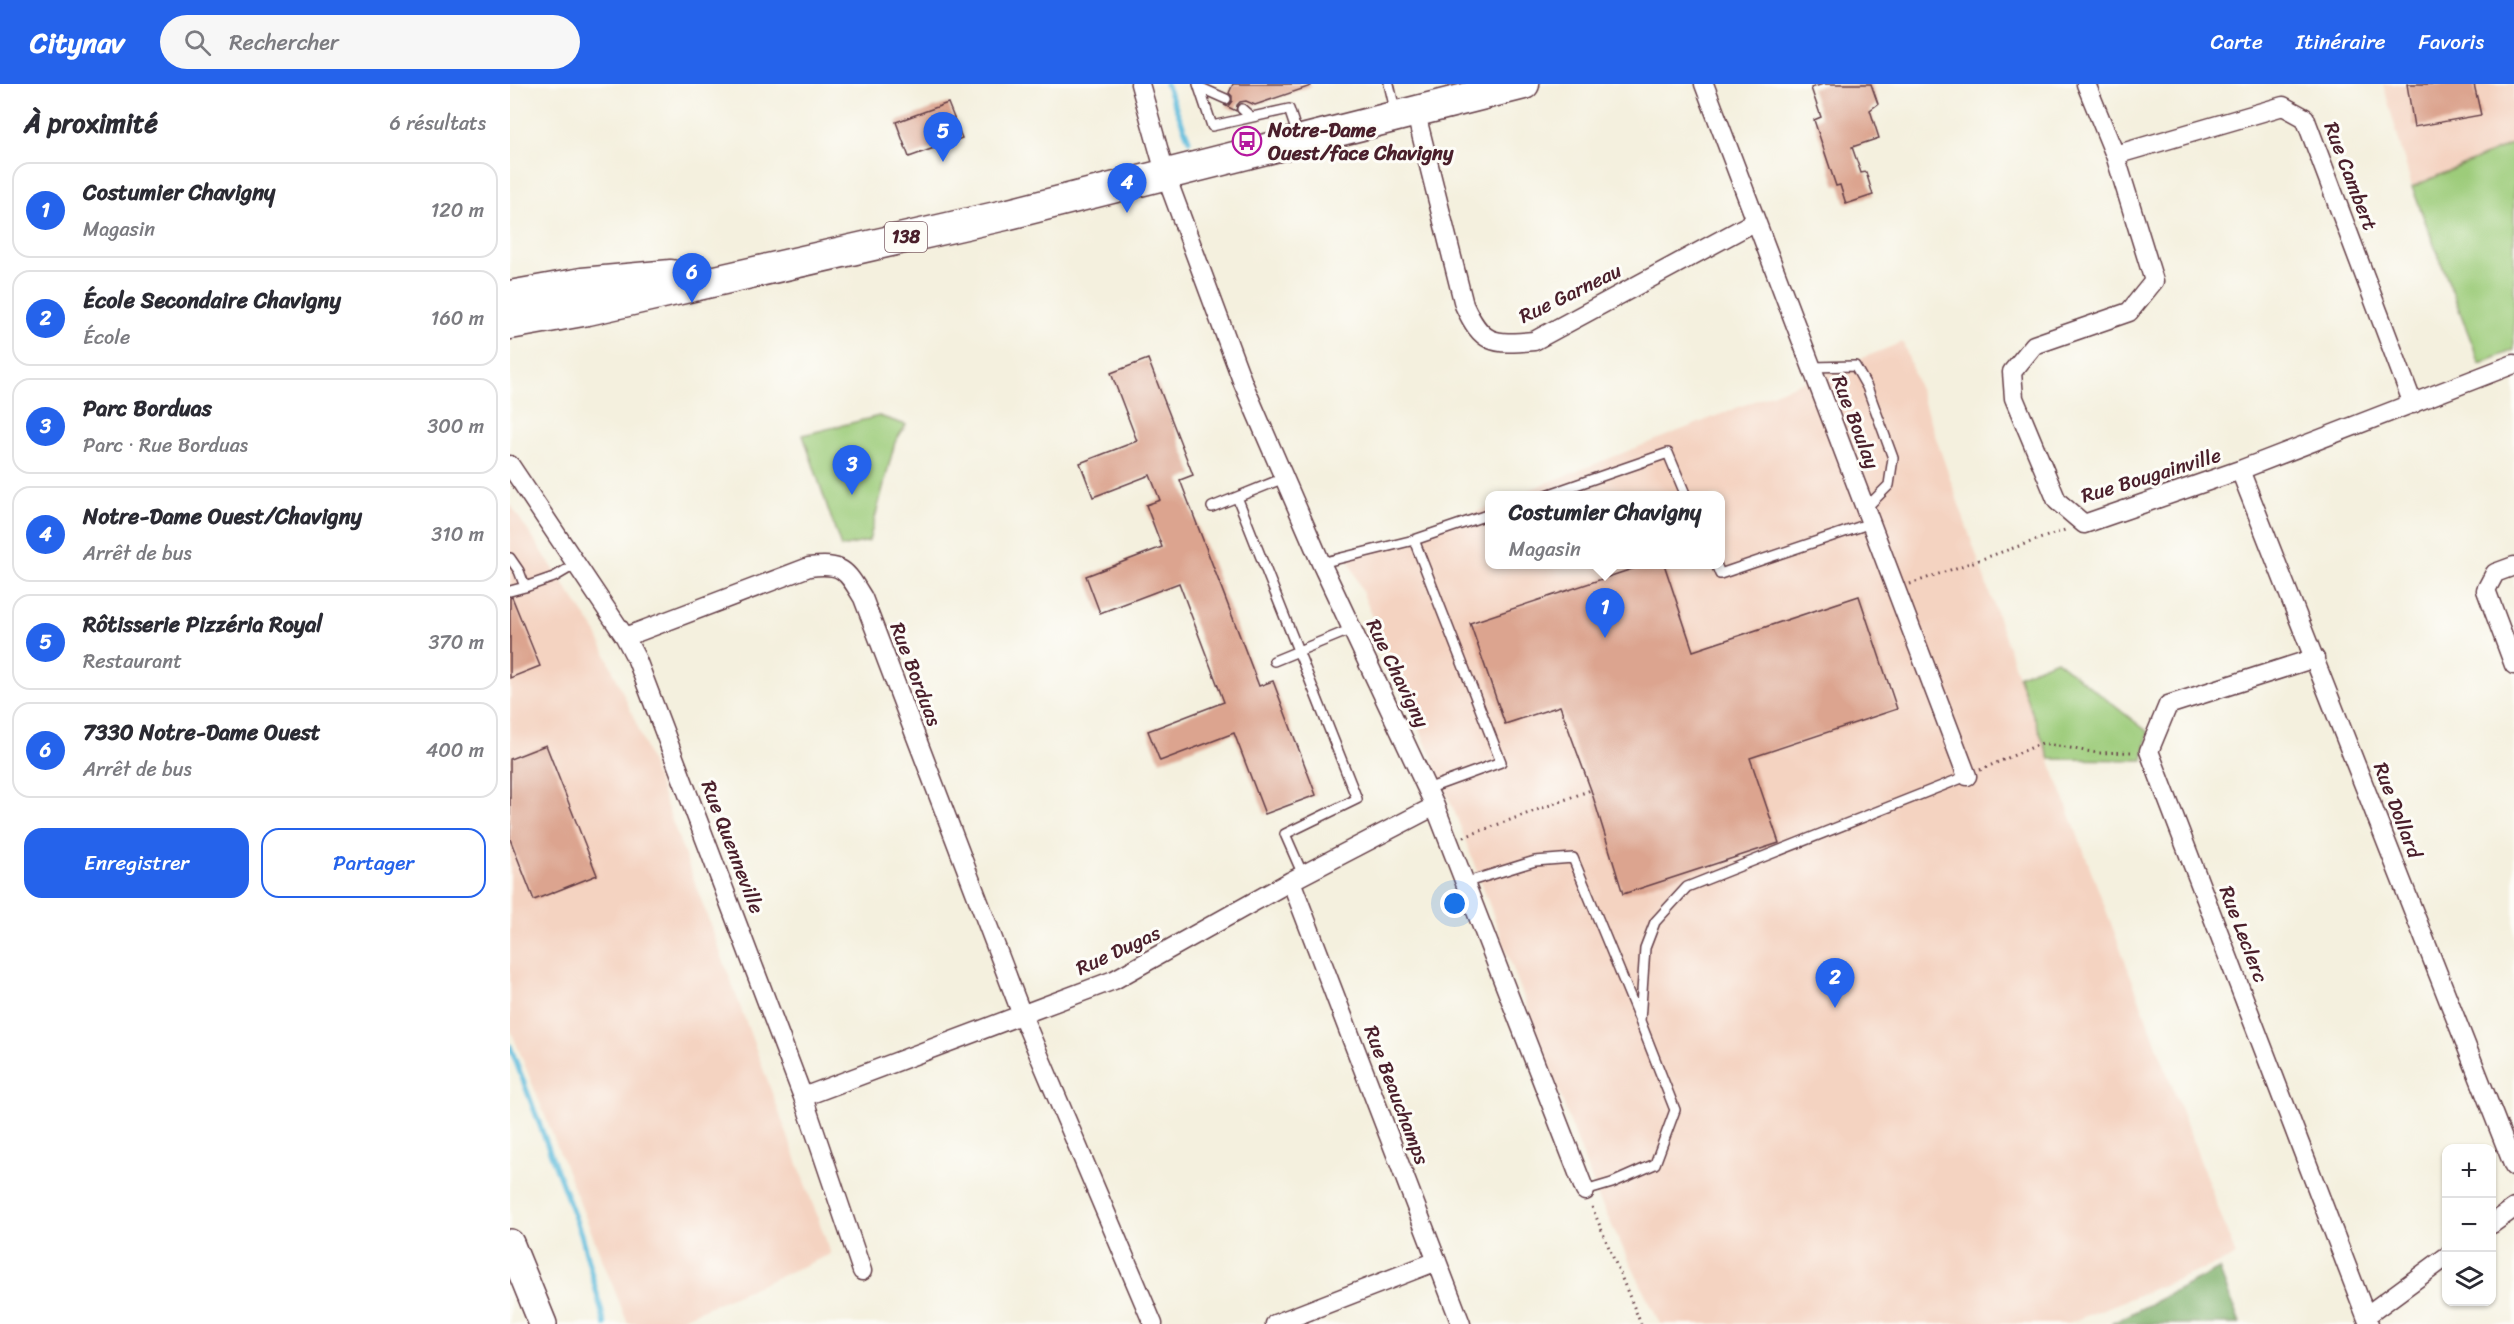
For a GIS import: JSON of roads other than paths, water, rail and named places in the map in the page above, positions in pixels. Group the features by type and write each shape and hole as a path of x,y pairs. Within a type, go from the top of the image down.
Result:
{"main road":[{"name":"138","path":"510,324 588,310 1005,215 1166,176 1406,113 1474,90 1524,84"},
{"name":"138","path":"510,296 582,283 782,265"}],"street":[{"name":"Rue Chavigny","path":"1140,84 1166,176 1243,383 1321,563 1435,806 1463,883 1585,1191"},
{"name":"Rue Boulay","path":"1704,84 1967,776"},
{"name":"Rue Bougainville","path":"2086,84 2115,155 2154,281 2129,312 2034,345 2012,372 2014,398 2057,501 2084,524 2240,470 2514,364"},
{"name":"Rue Cambert","path":"2115,155 2283,106 2305,118 2414,404"},
{"name":"Rue Garneau","path":"1406,113 1464,305 1476,330 1502,344 1533,341 1756,221"},
{"name":"Rue Quenneville","path":"510,465 625,637 647,683 803,1097 862,1271"},
{"name":"Rue Dollard","path":"2240,470 2514,1167"},
{"name":"Rue Borduas","path":"625,637 809,567 829,565 847,573 863,598 1022,1015 1152,1324"},
{"path":"2514,566 2495,573 2486,590 2514,665"},
{"name":"Rue Leclerc","path":"2314,658 2168,705 2149,751 2367,1320"},
{"name":"Rue Dugas","path":"803,1097 1114,980 1297,878 1435,806"},
{"name":"Rue Beauchamps","path":"1297,878 1461,1324"},
{"path":"2496,1221 2514,1208"},
{"path":"510,1243 543,1324"},
{"path":"2367,1320 2442,1260"},
{"path":"1275,1324 1437,1261"}],"lane":[{"path":"1389,84 1406,113"},
{"path":"1198,85 1226,99"},
{"path":"1198,85 1212,126 1289,109 1300,141"},
{"path":"1242,109 1251,117"},
{"path":"1718,569 1720,573 1868,516 1889,485 1893,458 1867,387 1855,366 1812,368"},
{"path":"1556,491 1668,453 1684,491"},
{"path":"1212,507 1284,478"},
{"path":"1237,497 1357,800 1285,834 1297,878"},
{"path":"1321,563 1414,540 1485,516"},
{"path":"1414,540 1501,762 1427,789"},
{"path":"510,558 519,571 525,587"},
{"path":"510,591 554,577 576,564"},
{"path":"1274,661 1352,629"},
{"path":"1640,1021 1645,948 1655,922 1687,887 1967,776"},
{"path":"1463,883 1535,861 1573,858 1640,1021 1675,1110 1655,1164 1612,1183 1585,1191"}],"waterway":[{"path":"1166,84 1189,140"},
{"path":"510,1046 581,1234 605,1324"}],"place":[{"name":"Notre-Dame Ouest/face Chavigny","path":"1247,141"},
{"name":"Rôtisserie Pizzéria Royal","path":"943,162"},
{"name":"Notre-Dame Ouest/Chavigny","path":"1127,213"},
{"name":"7330 Notre-Dame Ouest","path":"692,303"},
{"name":"Parc Borduas","path":"852,495"},
{"name":"Costumier Chavigny","path":"1605,638"},
{"name":"École Secondaire Chavigny","path":"1835,1008"}]}
